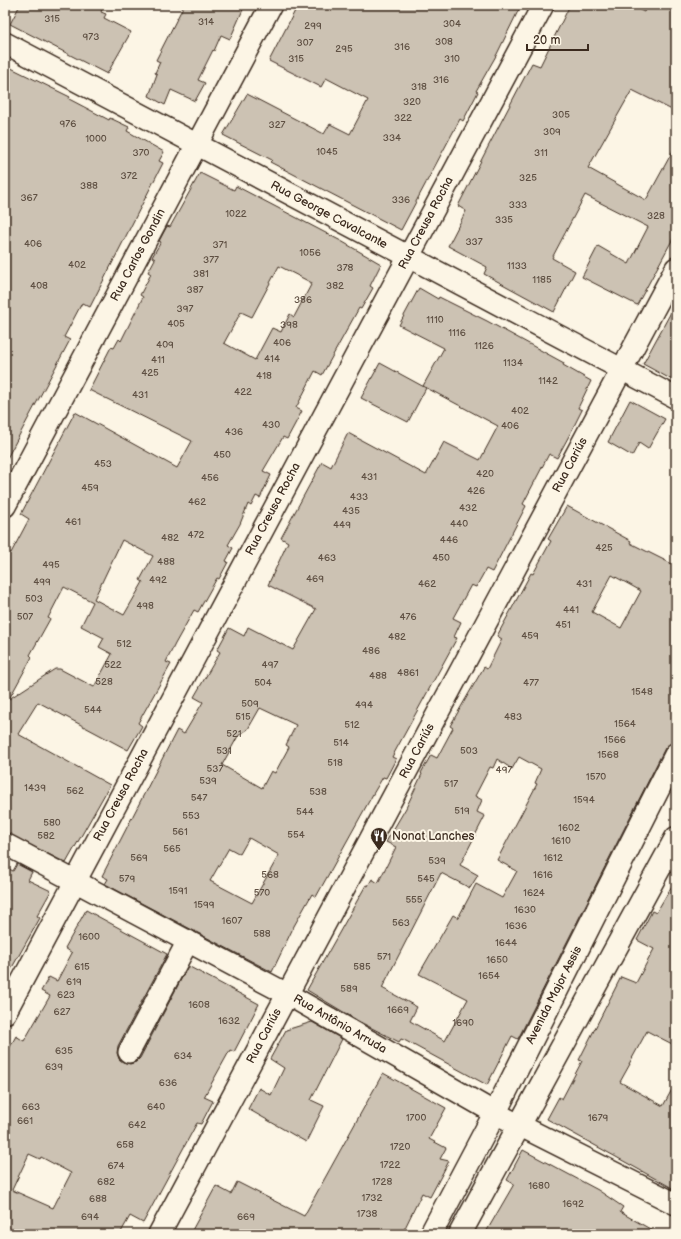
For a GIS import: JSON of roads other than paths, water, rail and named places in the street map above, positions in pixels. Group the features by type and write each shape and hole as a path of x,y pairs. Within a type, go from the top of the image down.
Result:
{"street":[{"name":"Rua Carlos Gondin","path":"5,506 271,5"},
{"name":"Rua Creusa Rocha","path":"5,1013 407,257 543,5"},
{"name":"Rua George Cavalcante","path":"5,43 676,398"},
{"name":"Rua Cariús","path":"159,1234 621,368 676,268"},
{"name":"Avenida Major Assis","path":"431,1234 669,784 676,754"},
{"path":"460,1234 518,1125 676,838"},
{"name":"Rua Antônio Arruda","path":"5,844 287,994 495,1113 676,1204"},
{"path":"129,1052 188,941"}],"place":[{"name":"Nonat Lanches","path":"379,851"}]}
